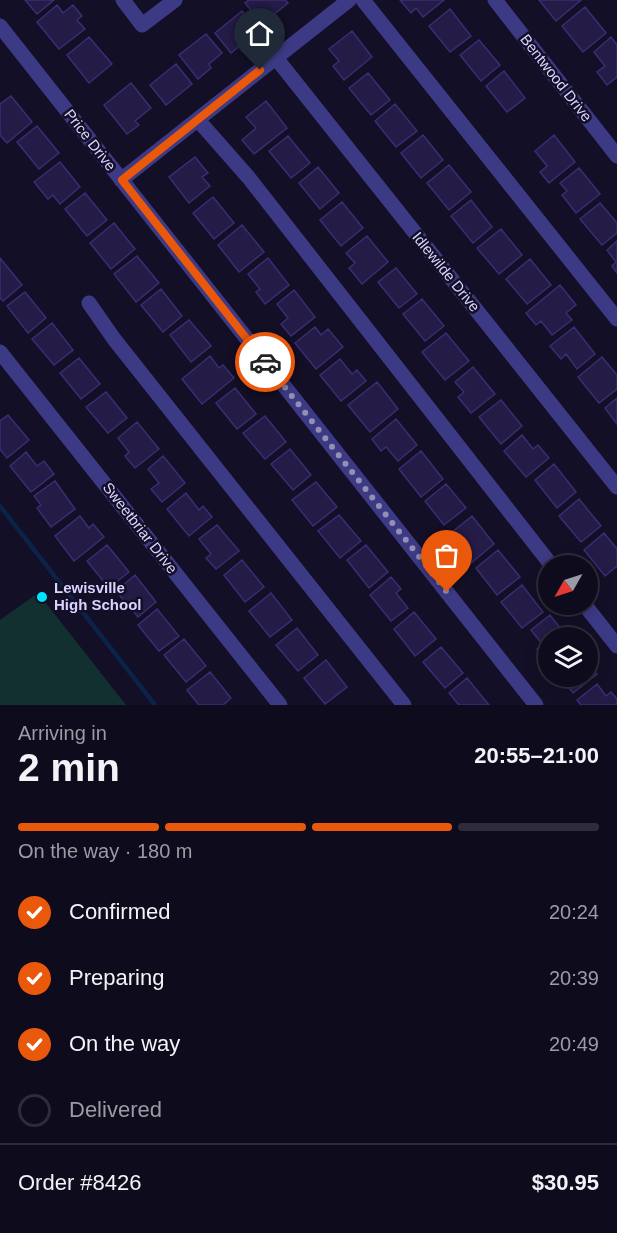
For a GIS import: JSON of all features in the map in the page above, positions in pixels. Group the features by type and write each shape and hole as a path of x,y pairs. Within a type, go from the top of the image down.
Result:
{"street":[{"path":"123,0 142,25 175,0"},
{"path":"122,180 349,0"},
{"path":"363,0 617,319"},
{"name":"Bentwood Drive","path":"495,0 617,156"},
{"name":"Price Drive","path":"0,26 536,705"},
{"name":"Idlewilde Drive","path":"276,58 617,487"},
{"path":"198,120 249,178 543,555"},
{"path":"89,303 114,339 404,705"},
{"name":"Sweetbriar Drive","path":"0,352 280,705"},
{"path":"593,615 617,646"}],"green space":[{"path":"38,593 126,705 0,705 0,620"}],"building":[{"path":"25,0 54,0 37,14"},
{"path":"249,0 285,0 288,3 262,24 245,3"},
{"path":"400,0 444,0 423,17 416,8 411,13"},
{"path":"539,0 581,0 556,21"},
{"path":"57,5 63,13 73,5 82,16 77,20 85,29 59,49 37,22"},
{"path":"585,7 606,33 583,52 562,26"},
{"path":"450,9 471,36 450,52 429,26"},
{"path":"242,11 258,31 231,53 215,33"},
{"path":"352,31 372,57 344,80 333,66 339,61 329,49"},
{"path":"206,34 222,53 209,64 211,68 198,79 179,55"},
{"path":"89,37 112,64 89,83 67,55"},
{"path":"611,37 617,45 617,77 607,85 597,72 605,66 594,52"},
{"path":"479,40 500,65 481,81 460,55"},
{"path":"176,64 192,84 166,105 150,85"},
{"path":"504,71 525,98 507,112 486,86"},
{"path":"368,73 390,100 371,115 349,88"},
{"path":"131,83 151,108 135,121 139,125 127,134 104,105"},
{"path":"11,96 32,122 7,143 0,135 0,104"},
{"path":"266,101 287,128 254,154 242,140 256,128 246,117"},
{"path":"395,104 417,131 396,147 375,121"},
{"path":"37,126 59,153 39,169 17,142"},
{"path":"423,135 443,160 421,178 401,153"},
{"path":"554,135 575,162 549,183 540,172 547,166 535,151"},
{"path":"288,136 310,163 291,178 269,151"},
{"path":"195,157 208,173 202,177 210,186 189,203 169,177"},
{"path":"60,162 80,187 60,204 53,195 48,199 34,182"},
{"path":"449,165 471,192 449,210 427,183"},
{"path":"318,167 339,193 320,209 299,183"},
{"path":"579,168 600,194 576,213 562,195 567,191 560,183"},
{"path":"85,193 107,220 87,236 65,209"},
{"path":"213,197 234,223 214,239 193,213"},
{"path":"471,200 492,227 473,243 451,216"},
{"path":"342,202 363,228 341,246 320,220"},
{"path":"600,203 617,223 617,233 602,245 580,219"},
{"path":"114,223 135,249 111,269 90,243"},
{"path":"242,225 264,252 239,272 218,245"},
{"path":"501,229 522,255 499,274 477,248"},
{"path":"367,236 388,262 362,284 349,268 355,263 346,253"},
{"path":"617,241 617,273 612,266 616,262 607,250"},
{"path":"137,256 159,283 136,302 114,274"},
{"path":"0,258 22,285 3,301 0,298"},
{"path":"268,258 289,285 265,304 256,292 260,289 248,274"},
{"path":"530,259 551,285 527,304 506,279"},
{"path":"396,268 417,294 399,308 378,282"},
{"path":"560,285 576,305 566,313 572,320 552,335 541,321 536,325 526,313"},
{"path":"161,289 182,316 163,332 141,305"},
{"path":"294,290 315,317 291,336 281,324 288,318 277,304"},
{"path":"25,292 46,318 28,333 7,306"},
{"path":"422,299 444,326 425,341 403,314"},
{"path":"189,320 211,346 191,362 170,335"},
{"path":"52,323 73,350 54,365 32,339"},
{"path":"315,327 321,335 328,329 343,347 316,369 295,343"},
{"path":"574,327 595,354 577,369 566,354 561,359 550,346"},
{"path":"446,333 469,361 445,380 422,352"},
{"path":"210,356 219,368 223,365 234,378 202,404 182,379"},
{"path":"602,357 617,375 617,389 599,403 578,377"},
{"path":"79,358 100,384 81,399 60,373"},
{"path":"340,359 352,374 357,370 366,381 341,401 320,375"},
{"path":"473,367 495,394 471,413 458,397 464,392 455,382"},
{"path":"377,382 398,409 370,432 348,405"},
{"path":"235,388 256,414 237,429 216,403"},
{"path":"106,392 127,418 108,433 86,407"},
{"path":"617,398 617,424 605,408"},
{"path":"501,400 522,426 501,444 479,417"},
{"path":"8,415 29,440 7,458 0,449 0,421"},
{"path":"265,416 286,442 265,459 243,433"},
{"path":"396,419 417,445 398,461 386,447 381,451 372,439"},
{"path":"137,422 159,449 135,468 125,456 129,452 118,438"},
{"path":"522,435 533,449 538,445 549,458 526,477 504,451"},
{"path":"290,449 311,475 293,490 271,464"},
{"path":"421,451 443,479 421,497 399,469"},
{"path":"26,452 37,466 44,461 54,474 31,492 10,466"},
{"path":"163,456 185,483 162,502 151,489 159,483 148,469"},
{"path":"554,464 576,492 557,508 535,480"},
{"path":"55,481 75,509 51,527 37,508 41,505 34,496"},
{"path":"316,482 337,507 313,526 292,500"},
{"path":"446,484 466,508 444,525 425,501"},
{"path":"186,493 199,510 203,506 212,517 189,536 167,509"},
{"path":"579,499 601,526 581,542 559,516"},
{"path":"339,515 361,541 340,558 318,531"},
{"path":"80,516 89,528 93,524 104,537 74,561 55,536"},
{"path":"472,516 494,544 470,564 447,536"},
{"path":"217,525 239,551 216,569 206,558 211,554 199,539"},
{"path":"604,533 617,549 617,566 605,576 598,567 598,555 588,555 584,550"},
{"path":"107,545 129,572 109,588 87,561"},
{"path":"366,545 388,572 369,588 347,560"},
{"path":"498,550 520,577 497,595 476,568"},
{"path":"242,560 264,587 245,602 224,575"},
{"path":"135,575 156,602 138,617 116,591"},
{"path":"391,577 401,589 396,593 408,608 391,621 370,595"},
{"path":"522,585 538,606 539,615 522,628 501,602"},
{"path":"271,593 292,620 270,637 249,611"},
{"path":"157,609 179,636 159,651 138,625"},
{"path":"414,612 436,639 415,656 394,629"},
{"path":"550,615 559,627 538,627 538,639 531,630"},
{"path":"297,628 318,655 298,671 276,645"},
{"path":"184,639 206,666 186,682 164,655"},
{"path":"441,647 463,673 445,688 423,662"},
{"path":"326,660 347,687 325,704 304,678"},
{"path":"210,672 231,698 223,705 199,705 187,690"},
{"path":"467,678 489,705 459,705 449,693"},
{"path":"598,685 606,696 611,692 617,699 617,705 581,705 577,700"},
{"path":"568,687 581,687 573,693"}],"waterway":[{"path":"0,506 155,705"}],"way so far":[{"path":"265,362 447,592"}],"place":[{"name":"Lewisville High School","path":"42,597"}],"route":[{"path":"260,70 122,180 265,362"}]}
